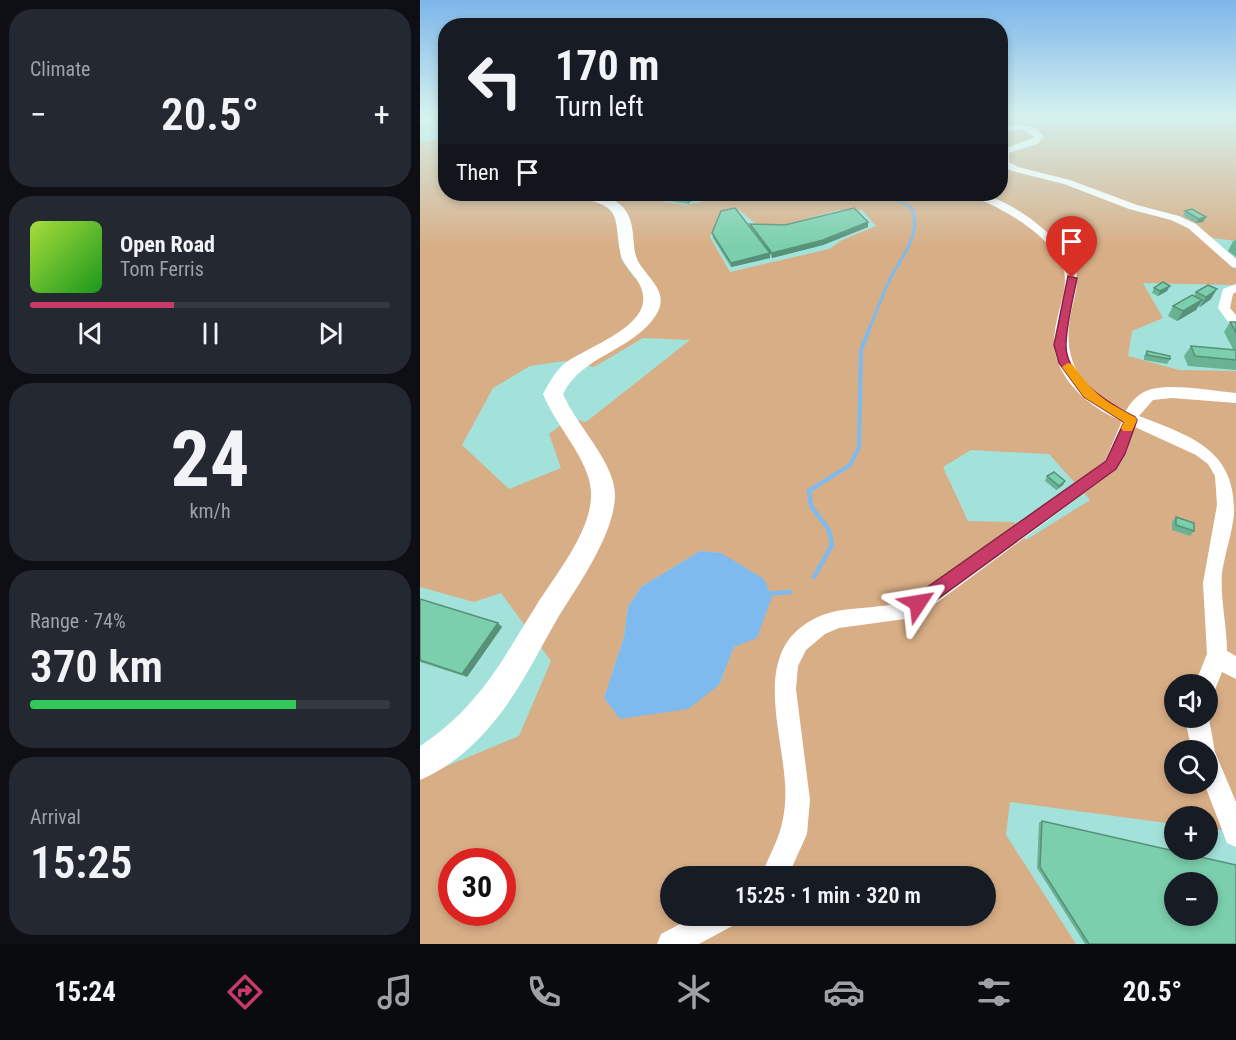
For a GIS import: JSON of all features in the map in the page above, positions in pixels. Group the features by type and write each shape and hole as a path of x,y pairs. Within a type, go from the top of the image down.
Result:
{"street":[{"path":"1008,164 1067,182 1125,205 1183,222 1209,239 1236,265"},
{"path":"420,764 465,730 511,673 587,545 597,518 603,494 600,475 557,409 553,394 561,380 572,368 640,324 652,305 651,286 628,257 625,218 621,210 609,201"},
{"path":"989,201 1032,223 1044,233 1066,263 1072,278 1060,345 1065,363 1088,394 1105,407 1131,420 1198,447 1211,456 1221,470 1226,499 1213,575 1217,657 1210,674"},
{"path":"1236,288 1227,292 1224,308 1236,323"},
{"path":"779,866 794,834 798,800 785,690 788,665 799,643 818,627 839,619 904,611 932,595 1111,465 1118,454 1134,409 1149,395 1172,393 1236,398"},
{"path":"1217,657 1236,668"},
{"path":"1218,787 1236,834"},
{"path":"671,944 704,926"}],"shaded area":[{"path":"420,159 438,159 438,201 602,202 617,213 621,259 635,279 624,207 612,201 660,201 685,205 705,201 1008,201 1008,159 1236,159 1236,241 1205,237 1236,269 1236,316 1230,309 1232,285 1143,283 1163,318 1132,331 1128,356 1179,370 1236,371 1236,841 1227,831 1218,830 1218,806 1164,806 1164,823 1010,802 1006,835 1076,944 420,944 420,777 519,736 551,661 501,593 474,602 420,587","holes":["739,210 756,224 784,225 838,210 862,210 876,226 842,240 829,249 730,272 710,237 721,214","643,338 690,340 586,422 570,418 549,434 561,468 509,489 462,445 493,388 530,366 565,361 594,367","971,450 1049,454 1090,500 1026,540 1014,522 968,521 943,467","700,551 721,553 734,647 719,685 604,698 624,637 628,607 641,587"]}],"water":[{"path":"700,551 721,553 764,579 772,597 757,638 734,647 719,685 688,709 620,719 604,698 624,637 628,607 641,587"}],"building":[{"path":"735,208 770,253 731,263 712,233 721,211"},
{"path":"854,208 868,222 823,240 772,253 750,224 785,225"},
{"path":"1192,209 1206,217 1199,219 1185,211"},
{"path":"1163,282 1170,286 1160,291 1154,288"},
{"path":"1208,285 1217,289 1206,297 1196,292"},
{"path":"1192,295 1202,300 1183,311 1173,306"},
{"path":"1230,322 1236,322 1236,332"},
{"path":"1191,346 1236,350 1236,360 1195,356"},
{"path":"1147,351 1170,356 1170,359 1147,355"},
{"path":"1054,472 1065,481 1059,486 1047,476"},
{"path":"1176,517 1194,523 1194,531 1176,525"},
{"path":"420,599 498,623 462,674 420,660"},
{"path":"1042,821 1164,849 1164,860 1214,860 1236,865 1236,944 1089,944 1040,867"}],"waterway":[{"path":"899,201 911,207 912,210"},
{"path":"868,332 888,283 912,238 915,219 912,209"},
{"path":"815,487 850,465 859,447 861,350 869,330"},
{"path":"814,577 832,545 829,530 811,506 809,491 817,486"},
{"path":"765,594 790,592"}],"slow traffic":[{"path":"1068,367 1088,394 1105,407 1131,420 1128,428"}],"route":[{"path":"918,603 1060,503 1111,465 1118,454 1131,420 1105,407 1088,394 1065,363 1060,345 1072,278"}]}
